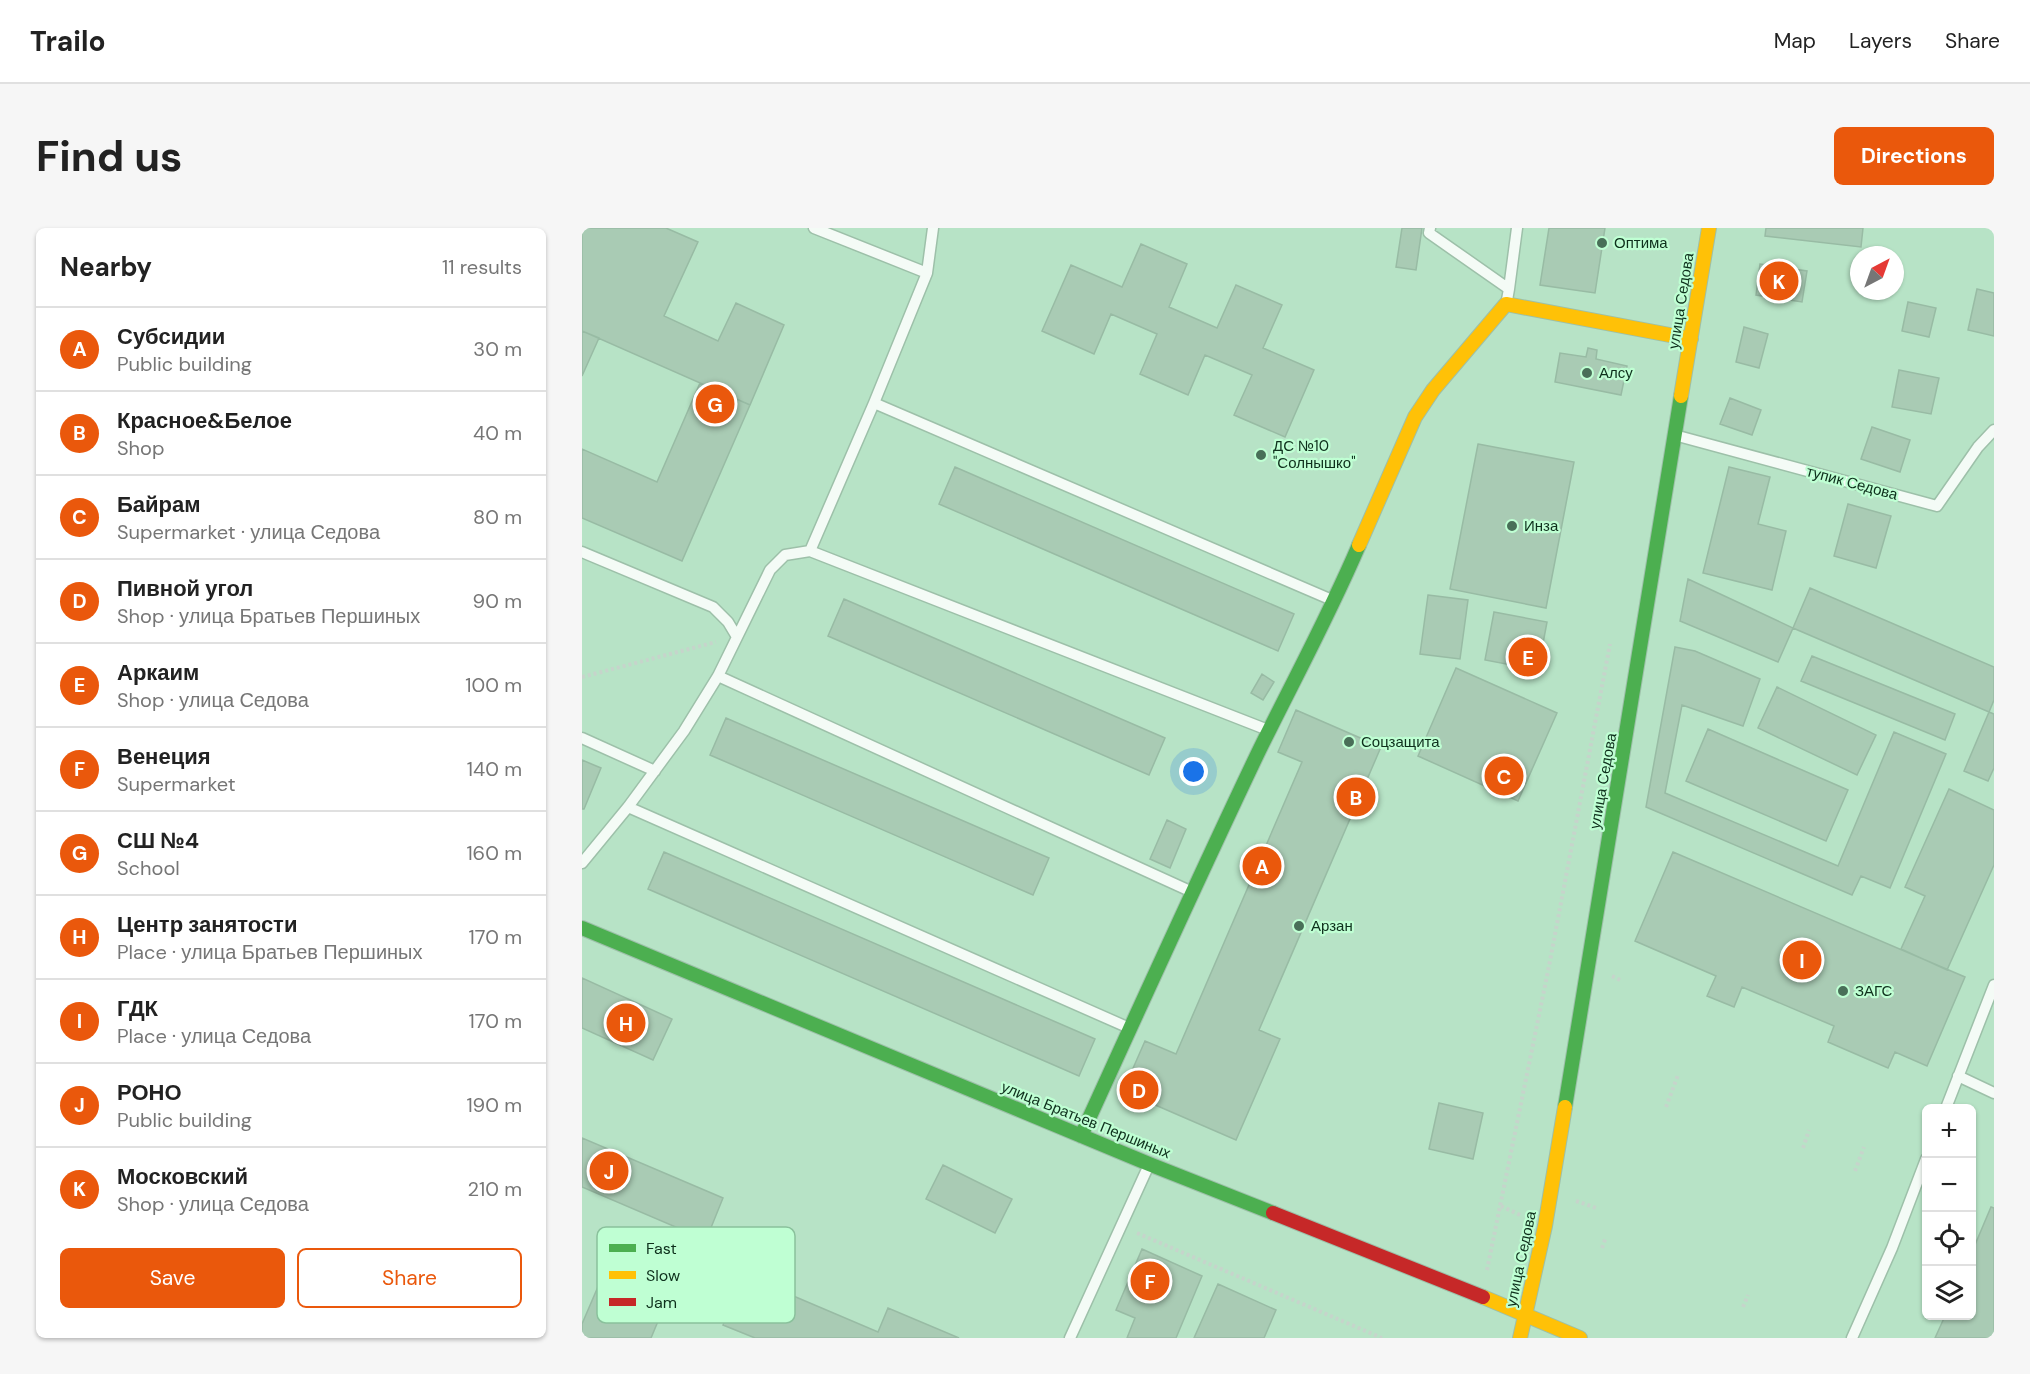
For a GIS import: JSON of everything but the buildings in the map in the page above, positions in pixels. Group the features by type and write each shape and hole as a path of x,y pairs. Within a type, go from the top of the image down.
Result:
{"street":[{"name":"улица Седова","path":"1520,1338 1545,1226 1709,228"},
{"path":"1081,1136 1192,892 1269,731 1335,602 1414,417 1433,390 1506,304 1691,339"},
{"name":"улица Братьев Першиных","path":"582,928 1149,1164 1526,1314 1580,1338"}],"lane":[{"path":"814,228 927,273"},
{"path":"810,551 927,273 933,228"},
{"path":"1430,228 1429,233 1509,289"},
{"path":"1506,304 1517,228"},
{"path":"874,403 1335,602"},
{"name":"тупик Седова","path":"1675,435 1936,506 1978,447 1994,430"},
{"path":"582,863 628,807 684,731 718,676 770,570 785,555 810,551 1269,731"},
{"path":"582,552 712,607 728,622 737,637"},
{"path":"718,676 1192,892"},
{"path":"582,738 655,771"},
{"path":"628,807 1130,1028"},
{"path":"1948,1104 1994,985"},
{"path":"1958,1076 1994,1093"},
{"path":"1070,1338 1149,1164"},
{"path":"1852,1338 1892,1248 1922,1169"}],"path":[{"path":"1481,1297 1502,1206 1612,635"},
{"path":"582,677 737,637"},
{"path":"1666,1107 1678,1075"},
{"path":"1803,1148 1809,1130"},
{"path":"1855,1171 1864,1147"},
{"path":"1569,1198 1596,1208"},
{"path":"1120,1226 1382,1338"},
{"path":"1602,1248 1606,1237"},
{"path":"1743,1307 1748,1295"}],"traffic: fast":[{"path":"1565,1107 1681,396"},
{"path":"1081,1136 1234,804 1322,626 1359,545"},
{"path":"582,928 1149,1164 1273,1213"}],"traffic: slow":[{"path":"1681,396 1709,228"},
{"path":"1359,545 1415,417 1433,390 1506,304 1691,339"},
{"path":"1520,1338 1545,1226 1565,1107"},
{"path":"1483,1297 1580,1338"}],"traffic: jam":[{"path":"1273,1213 1483,1297"}],"place":[{"name":"Оптима","path":"1602,243"},
{"name":"Московский","path":"1779,281"},
{"name":"Алсу","path":"1587,373"},
{"name":"СШ №4","path":"715,404"},
{"name":"ДС №10 \"Солнышко\"","path":"1261,455"},
{"name":"Инза","path":"1512,526"},
{"name":"Аркаим","path":"1528,657"},
{"name":"Соцзащита","path":"1349,742"},
{"name":"Байрам","path":"1504,776"},
{"name":"Красное&Белое","path":"1356,797"},
{"name":"Субсидии","path":"1262,866"},
{"name":"Арзан","path":"1299,926"},
{"name":"ГДК","path":"1802,960"},
{"name":"ЗАГС","path":"1843,991"},
{"name":"Центр занятости","path":"626,1023"},
{"name":"Пивной угол","path":"1139,1090"},
{"name":"РОНО","path":"609,1171"},
{"name":"Венеция","path":"1150,1281"}]}
